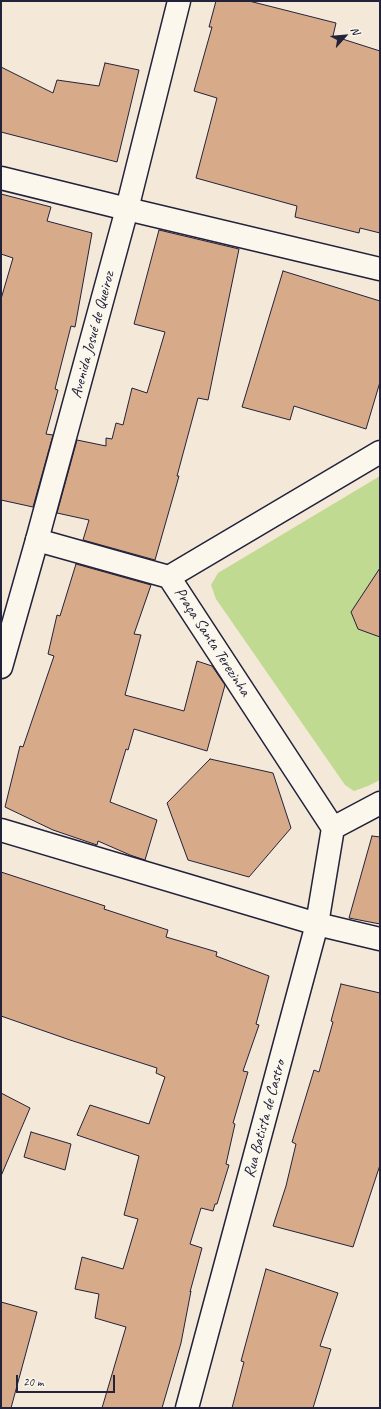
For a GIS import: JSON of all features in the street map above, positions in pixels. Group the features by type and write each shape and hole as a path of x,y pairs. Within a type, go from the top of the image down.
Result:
{"street":[{"name":"Avenida Josué de Queiroz","path":"1,667 127,209 179,1"},
{"path":"1,178 380,269"},
{"name":"Praça Santa Terezinha","path":"333,828 169,577 380,452"},
{"path":"37,540 169,577"},
{"path":"333,828 380,802"},
{"name":"Rua Batista de Castro","path":"187,1408 317,924 333,828"},
{"path":"1,830 317,924 380,939"}],"green space":[{"path":"380,476 380,780 354,791 345,785 216,599 211,585 218,573"}],"building":[{"path":"216,1 249,1 336,23 333,36 380,51 380,233 360,228 359,233 295,217 297,206 196,178 217,98 194,91 212,27 209,27"},
{"path":"105,63 139,70 117,162 1,132 1,67 53,93 57,80 99,86"},
{"path":"1,194 51,207 47,221 92,233 75,327 71,326 55,389 58,390 46,434 53,435 33,507 1,500 1,299 13,258 1,254"},
{"path":"159,230 239,249 208,400 198,398 177,476 179,476 155,560 83,540 89,520 57,513 77,440 106,446 106,438 112,439 116,423 123,425 132,388 147,393 165,332 134,324"},
{"path":"283,271 380,301 380,382 366,429 294,406 290,420 242,407"},
{"path":"76,564 151,585 134,634 141,635 125,695 184,711 197,661 212,666 225,685 207,751 134,729 128,750 126,749 110,802 157,820 145,860 98,841 97,845 53,830 5,807 20,746 23,747 54,656 48,654 57,615 60,616"},
{"path":"380,568 380,637 358,629 351,612"},
{"path":"210,759 273,773 291,828 249,877 188,860 167,803"},
{"path":"372,836 380,837 380,924 349,918"},
{"path":"1,872 105,906 104,909 168,930 166,937 217,952 216,956 269,976 256,1024 259,1025 243,1071 248,1072 233,1123 235,1124 226,1164 229,1165 217,1204 215,1204 213,1211 201,1208 190,1244 202,1248 190,1292 191,1291 181,1343 162,1408 102,1408 126,1327 95,1318 99,1294 75,1289 82,1257 123,1269 138,1219 124,1215 139,1156 77,1135 90,1105 149,1124 165,1077 156,1073 157,1068 1,1016"},
{"path":"341,984 380,993 380,1165 353,1247 273,1226 286,1186 296,1144 292,1142 314,1070 319,1072 333,1022 331,1021"},
{"path":"1,1093 30,1108 1,1176"},
{"path":"31,1132 71,1144 65,1170 24,1157"},
{"path":"266,1269 338,1293 320,1346 331,1349 313,1408 232,1408 244,1362 241,1361"},
{"path":"1,1302 37,1312 11,1408 1,1408"}]}
